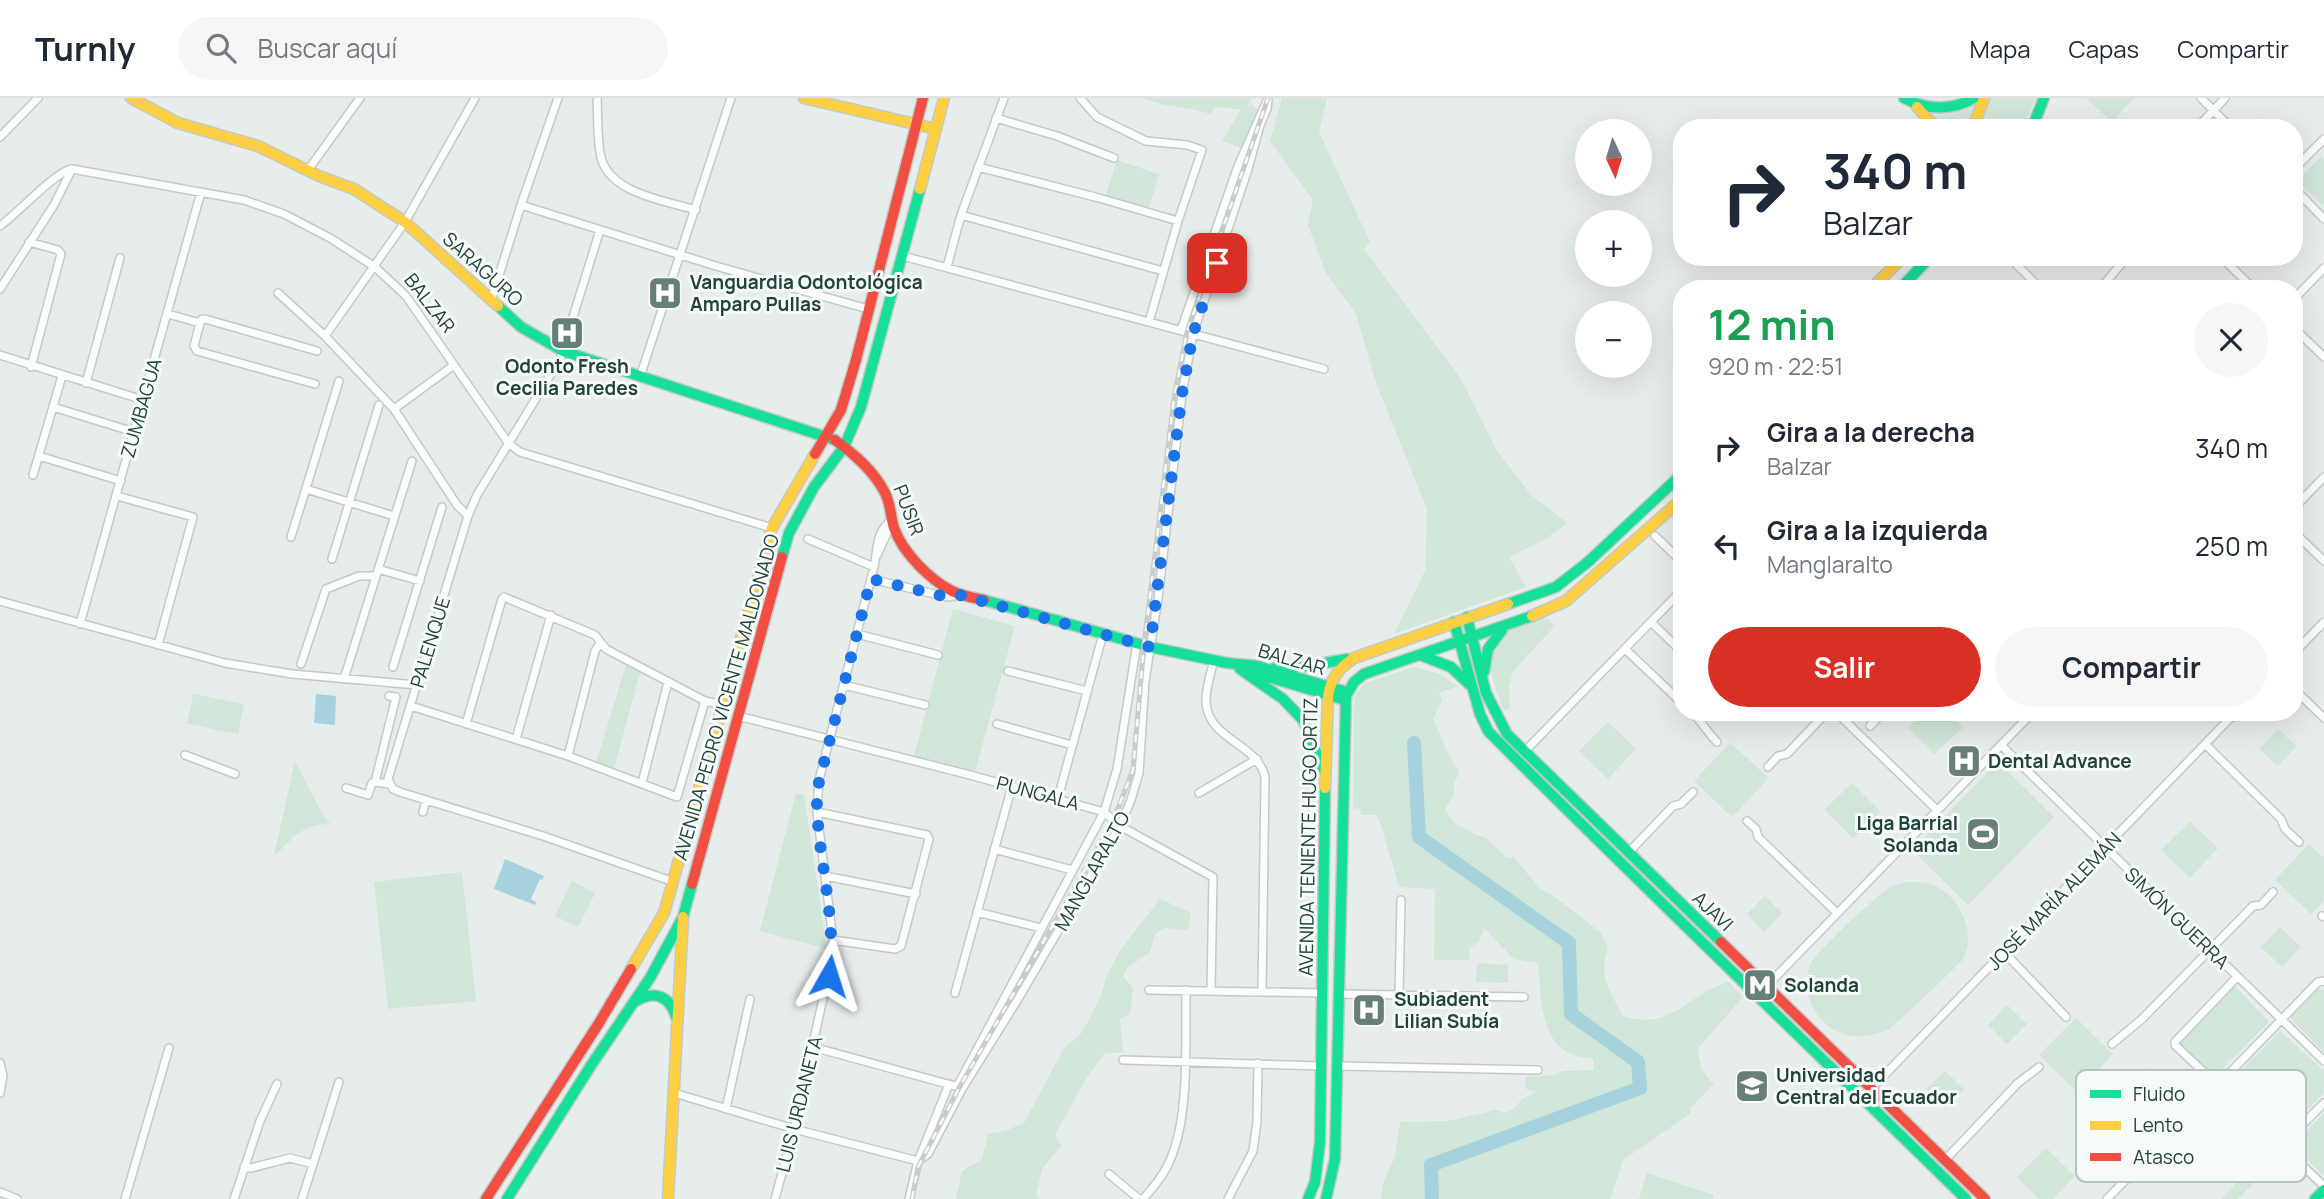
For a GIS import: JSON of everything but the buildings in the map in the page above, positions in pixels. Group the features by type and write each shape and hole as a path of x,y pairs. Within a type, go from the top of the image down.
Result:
{"main road":[{"name":"SARAGURO","path":"131,98 178,123 258,146 354,189 405,222 521,327 563,351 827,435"},
{"path":"804,98 936,129"},
{"name":"AVENIDA PEDRO VICENTE MALDONADO","path":"486,1199 633,969 664,913 772,528 841,410 923,98"},
{"name":"AVENIDA PEDRO VICENTE MALDONADO","path":"508,1199 590,1067 636,1001 683,917 789,533 814,487 844,447 861,407 944,98"},
{"path":"1908,100 1930,108 1942,108 1974,98"},
{"path":"1976,119 1983,98"},
{"path":"2036,119 2044,98"},
{"path":"1908,100 1930,119"},
{"path":"1880,280 1894,266"},
{"path":"1916,272 1919,266"},
{"path":"1908,280 1922,266"},
{"name":"PUSIR","path":"827,435 844,447 879,482 888,499 893,523 905,549 937,581 960,595"},
{"name":"AVENIDA TENIENTE HUGO ORTIZ","path":"1308,1199 1315,1182 1320,1142 1325,774 1328,692 1337,670 1354,658 1556,587 1588,562 1673,482"},
{"name":"AVENIDA TENIENTE HUGO ORTIZ","path":"1326,1199 1335,1159 1346,696 1354,681 1364,674 1508,625 1566,601 1673,507"},
{"name":"BALZAR","path":"960,595 1150,647 1227,663 1258,666 1328,692"},
{"name":"AJAVI","path":"1467,617 1486,696 1498,723 1507,734 1628,853 1966,1199"},
{"name":"AJAVI","path":"1454,622 1488,732 1618,862 1871,1089 1985,1199"},
{"path":"1483,683 1488,649 1494,638 1508,625"},
{"path":"1419,655 1451,667 1462,675 1473,689"},
{"path":"1258,666 1309,666 1354,658"},
{"name":"BALZAR","path":"1227,663 1240,669 1346,696"},
{"path":"1240,669 1283,699 1303,720 1325,774"},
{"path":"668,1199 683,917"},
{"path":"636,1001 649,994 664,997 674,1008 678,1027"},
{"path":"2315,1199 2324,1188"}],"street":[{"path":"0,137 38,98"},
{"path":"308,170 360,98"},
{"path":"325,336 405,222 475,98"},
{"path":"491,302 558,98"},
{"path":"597,98 600,155 609,176 631,190 696,210"},
{"path":"640,377 731,98"},
{"path":"947,267 961,215 1004,98"},
{"path":"1080,98 1097,117 1146,141 1187,145 1202,150 1149,322"},
{"path":"2201,98 2222,119"},
{"path":"2205,119 2225,98"},
{"name":"MANGLARALTO","path":"1181,330 1238,166 1263,106 1269,99"},
{"name":"MANGLARALTO","path":"909,1199 918,1161 928,1154 962,1088 1120,826 1139,773 1145,681 1182,394 1193,334 1260,125 1268,109 1269,99"},
{"path":"996,118 1047,133 1114,158"},
{"path":"2303,160 2324,139"},
{"path":"978,167 1178,221"},
{"path":"0,226 19,212 58,174 72,169"},
{"path":"0,289 54,205 72,169"},
{"name":"BALZAR","path":"72,169 244,200 284,214 330,238 374,267 406,296 509,444"},
{"name":"ZUMBAGUA","path":"80,624 201,192"},
{"path":"2303,197 2324,219"},
{"path":"521,205 680,255 868,309"},
{"path":"961,215 1163,271"},
{"name":"PALENQUE","path":"389,784 388,772 411,706 468,516 477,495 560,359 600,230"},
{"path":"29,242 58,250 61,254 31,367"},
{"path":"903,256 1324,369"},
{"path":"86,383 120,258"},
{"path":"2018,266 2032,280"},
{"path":"2108,280 2119,266"},
{"path":"2230,266 2245,280"},
{"path":"2303,290 2324,268"},
{"path":"278,293 325,336 394,409 457,505 468,516"},
{"path":"168,314 200,323"},
{"path":"316,384 197,351 194,346 200,323 205,319 317,351"},
{"path":"2303,337 2324,357"},
{"path":"0,355 31,367 143,400"},
{"path":"394,409 454,365"},
{"path":"33,475 62,376"},
{"path":"290,537 339,380"},
{"path":"332,559 379,405"},
{"path":"53,407 134,432"},
{"path":"509,444 520,452 772,528"},
{"path":"39,456 121,481"},
{"path":"344,679 412,461"},
{"path":"2303,499 2324,477"},
{"path":"306,489 394,516"},
{"path":"117,496 193,517 158,645"},
{"path":"393,667 442,507"},
{"name":"LUIS URDANETA","path":"775,1199 829,976 832,940 817,812 819,780 876,555 893,523"},
{"path":"1655,536 1673,553"},
{"path":"808,539 874,567"},
{"path":"2303,541 2324,561"},
{"path":"301,664 320,600 326,589 359,576 376,573 420,581"},
{"name":"BALZAR","path":"871,579 947,597 960,595"},
{"path":"466,724 504,597 595,635 606,649 705,701 723,705"},
{"path":"1525,751 1673,599"},
{"path":"0,601 258,670 417,685"},
{"path":"516,739 551,615"},
{"path":"1651,622 1673,643"},
{"path":"2303,644 2324,622"},
{"path":"857,634 938,655"},
{"path":"1058,799 1103,634"},
{"path":"568,756 595,651 600,643"},
{"name":"MANGLARALTO","path":"949,1084 955,1086 959,1083 1104,812 1117,769 1137,643"},
{"path":"1625,649 1673,694"},
{"path":"1214,660 1206,702 1210,718 1218,730 1257,759 1263,767 1265,777 1262,992"},
{"path":"1008,671 1087,691"},
{"path":"642,783 668,682"},
{"path":"844,685 925,705"},
{"path":"346,788 368,794 375,782 396,696 389,696"},
{"path":"2303,698 2324,718"},
{"path":"411,706 568,756 677,797 705,701"},
{"name":"PUNGALA","path":"738,716 1104,812 1120,826 1213,877 1211,990"},
{"path":"1701,721 1717,742"},
{"path":"1768,767 1778,757 1787,754 1818,721"},
{"path":"1845,721 1937,810"},
{"path":"1860,736 1875,721"},
{"path":"1762,991 2024,721"},
{"name":"JOSÉ MARÍA ALEMÁN","path":"1871,1089 2227,721"},
{"path":"997,723 1072,745"},
{"path":"2205,744 2281,820 2299,842"},
{"name":"SIMÓN GUERRA","path":"2001,745 2324,1061"},
{"path":"185,755 235,774"},
{"path":"1199,793 1257,759"},
{"path":"375,782 389,784 400,792 543,836 674,882"},
{"path":"955,993 1012,786"},
{"path":"1628,853 1673,806 1681,804 1693,792"},
{"path":"423,812 426,800"},
{"path":"817,812 928,836 929,841 901,946 895,949 832,940"},
{"path":"1747,821 1756,829 1758,837 1837,913"},
{"path":"995,849 1072,870"},
{"path":"825,876 916,894"},
{"path":"2112,1044 2134,1027 2253,906 2261,905 2273,892"},
{"path":"1399,995 1401,900"},
{"path":"977,912 1041,928"},
{"path":"2004,952 2066,1017"},
{"path":"2202,1070 2175,1042 2237,977"},
{"path":"2231,1070 2323,981"},
{"path":"1149,990 1321,993"},
{"path":"1109,1174 1141,1199 1157,1184 1171,1159 1183,1107 1186,990"},
{"path":"1340,994 1524,997"},
{"path":"726,1109 750,999"},
{"path":"674,1093 794,1129 918,1161 949,1084 813,1047"},
{"path":"125,1199 169,1048"},
{"path":"1123,1060 1321,1066"},
{"path":"0,1063 3,1076 0,1093"},
{"path":"1228,1199 1253,1151 1257,1122 1258,1063"},
{"path":"1338,1066 1538,1070"},
{"path":"1945,1160 2018,1083 2039,1066"},
{"path":"302,1199 339,1082"},
{"path":"234,1199 260,1121 277,1084"},
{"path":"2306,1121 2324,1103"},
{"path":"244,1167 251,1168 290,1158 313,1164"},
{"path":"2306,1170 2324,1188"},
{"path":"2106,1199 2123,1182"},
{"path":"0,1192 17,1199"}],"green space":[{"path":"1143,98 1251,98 1247,110 1251,104 1258,110 1243,148 1222,141 1240,111 1244,110 1216,107 1210,114 1159,104"},
{"path":"1282,98 1327,98 1319,132 1370,242 1364,249 1461,379 1496,449 1531,495 1567,523 1544,540 1509,557 1526,587 1394,634 1425,571 1427,509 1377,386 1356,314 1326,273 1308,225 1313,200 1270,141"},
{"path":"1987,98 2036,98 2027,119 1979,119"},
{"path":"2086,98 2134,98 2115,119 2109,119"},
{"path":"1976,103 1969,119 1934,119 1933,116 1954,114"},
{"path":"2321,157 2324,160 2324,207 2303,186 2303,174"},
{"path":"1117,160 1159,174 1148,211 1104,201"},
{"path":"953,609 1015,626 975,772 914,756"},
{"path":"1544,618 1550,620 1554,627 1513,671 1509,686 1510,708 1504,711 1491,671 1491,651 1507,631"},
{"path":"627,662 641,669 613,772 595,766"},
{"path":"1414,667 1440,674 1458,686 1439,693 1442,700 1433,719 1459,772 1454,784 1454,796 1445,809 1452,821 1476,835 1485,837 1507,858 1514,857 1538,887 1600,932 1608,948 1604,967 1607,983 1623,1016 1640,1020 1667,1015 1715,987 1729,982 1743,997 1698,1048 1702,1068 1714,1084 1689,1109 1691,1113 1623,1160 1610,1199 1381,1199 1384,1180 1395,1157 1400,1122 1447,1121 1496,1110 1505,1113 1515,1108 1522,1099 1538,1092 1526,1089 1525,1077 1554,1075 1563,1071 1594,1070 1593,1059 1571,1054 1561,1048 1547,1027 1541,1001 1538,963 1514,959 1484,928 1479,942 1470,947 1469,960 1434,960 1435,889 1399,887 1376,815 1361,815 1360,808 1353,809 1354,697 1365,683"},
{"path":"193,694 244,704 238,734 187,724"},
{"path":"1915,721 1956,721 1963,728 1934,754 1908,728"},
{"path":"1608,722 1636,749 1608,779 1579,751"},
{"path":"2278,729 2297,746 2278,766 2259,749"},
{"path":"1730,743 1769,778 1732,817 1694,781"},
{"path":"295,761 323,815 330,823 303,831 274,856"},
{"name":"Liga Barrial Solanda","path":"1998,762 2054,817 1968,905 1912,850"},
{"path":"1852,783 1881,812 1853,838 1824,810"},
{"path":"796,793 804,795 827,949 760,931"},
{"path":"2190,822 2218,848 2190,878 2161,850"},
{"path":"2309,844 2324,858 2324,901 2311,914 2275,880"},
{"path":"462,872 476,1001 388,1009 374,882"},
{"path":"572,881 595,893 578,927 555,916"},
{"path":"1905,882 1932,884 1945,891 1959,908 1967,928 1968,939 1963,959 1887,1030 1862,1036 1841,1033 1822,1021 1811,1002 1807,985 1809,968 1814,958 1869,904 1888,889"},
{"path":"1765,896 1782,913 1764,932 1747,914"},
{"path":"1160,899 1191,913 1188,930 1165,928 1155,934 1150,952 1127,968 1123,976 1133,988 1130,1014 1120,1019 1123,1052 1104,1054 1086,1079 1055,1135 1061,1146 1042,1169 1036,1196 1039,1199 956,1199 962,1171 982,1159 988,1134 1024,1123 1064,1048 1080,1035 1089,1020 1102,993 1106,977 1121,949"},
{"path":"2280,927 2301,947 2282,967 2261,947"},
{"path":"1477,963 1508,965 1508,983 1476,982"},
{"path":"2234,985 2269,1022 2221,1070 2206,1070 2179,1045"},
{"path":"2324,989 2324,1052 2290,1018 2317,990"},
{"path":"2007,1005 2027,1024 2007,1044 1988,1025"},
{"path":"2076,1018 2113,1054 2098,1070 2076,1070 2076,1091 2039,1055"},
{"path":"2280,1031 2324,1071 2324,1093 2306,1111 2306,1070 2242,1070"},
{"path":"1945,1071 1964,1089 1945,1108 1926,1089"},
{"path":"2324,1113 2324,1176 2306,1159 2306,1132"},
{"path":"2046,1148 2075,1176 2053,1199 2039,1199 2017,1177"},
{"path":"1647,1173 1714,1195 1713,1199 1639,1199"},
{"path":"2238,1182 2255,1182 2238,1199 2221,1199"}],"water":[{"path":"316,694 336,696 335,725 314,723"},
{"path":"505,859 544,876 531,899 536,902 535,905 494,889"}],"waterway":[{"path":"1414,743 1419,837 1569,943 1571,1014 1638,1062 1640,1088 1431,1165 1432,1199"}],"railway":[{"path":"912,1199 918,1167 959,1088 1113,821 1133,770 1144,645 1174,398 1187,332 1268,98"}],"traffic: fast":[{"path":"1904,98 1930,107 1948,107 1974,98"},
{"path":"2036,119 2044,98"},
{"path":"782,557 789,533 814,487 844,447 861,407 920,189"},
{"path":"1908,280 1922,266"},
{"path":"498,306 521,327 563,351 835,440"},
{"path":"1508,604 1556,587 1588,562 1673,482"},
{"path":"984,600 1150,647 1227,663 1258,666 1347,692"},
{"path":"1326,1199 1335,1159 1346,696 1354,682 1364,674 1532,616"},
{"path":"1467,617 1486,693 1507,734 1721,942"},
{"path":"1454,622 1480,714 1488,731 1966,1199"},
{"path":"1484,672 1488,649 1502,630"},
{"path":"1420,655 1451,667 1469,684"},
{"path":"1275,668 1309,666 1347,659"},
{"path":"1240,669 1283,699 1303,720 1324,771"},
{"path":"1248,671 1345,700"},
{"path":"1308,1199 1315,1182 1320,1142 1325,788"},
{"path":"507,1199 650,978 683,917 692,884"},
{"path":"636,1001 649,996 661,997 670,1004 676,1017"},
{"path":"2315,1199 2324,1190"}],"traffic: slow":[{"path":"131,98 178,123 258,146 319,176 354,189 405,222 498,306"},
{"path":"804,98 936,129"},
{"path":"920,189 944,98"},
{"path":"1976,119 1984,98"},
{"path":"1917,107 1928,119"},
{"path":"1880,280 1894,266"},
{"path":"631,969 664,913 772,528 815,454"},
{"path":"1532,616 1566,601 1673,507"},
{"path":"1325,788 1328,696 1331,684 1340,670 1354,658 1508,604"},
{"path":"668,1199 683,917"}],"traffic: jam":[{"path":"815,454 841,410 923,98"},
{"path":"835,440 880,483 888,500 898,537 918,564 934,580 952,591 984,600"},
{"path":"692,884 782,557"},
{"path":"1721,942 1985,1199"},
{"path":"486,1199 631,969"}],"place":[{"name":"Vanguardia Odontológica Amparo Pullas","path":"665,293"},
{"name":"Odonto Fresh Cecilia Paredes","path":"567,333"},
{"name":"Dental Advance","path":"1964,761"},
{"name":"Liga Barrial Solanda","path":"1983,834"},
{"name":"Solanda","path":"1760,985"},
{"name":"Subiadent Lilian Subía","path":"1369,1010"},
{"name":"Universidad Central del Ecuador","path":"1752,1086"}],"route":[{"path":"829,976 832,940 817,812 817,790 871,579 947,597 960,595 1150,647 1182,394 1193,334 1217,263"}]}
